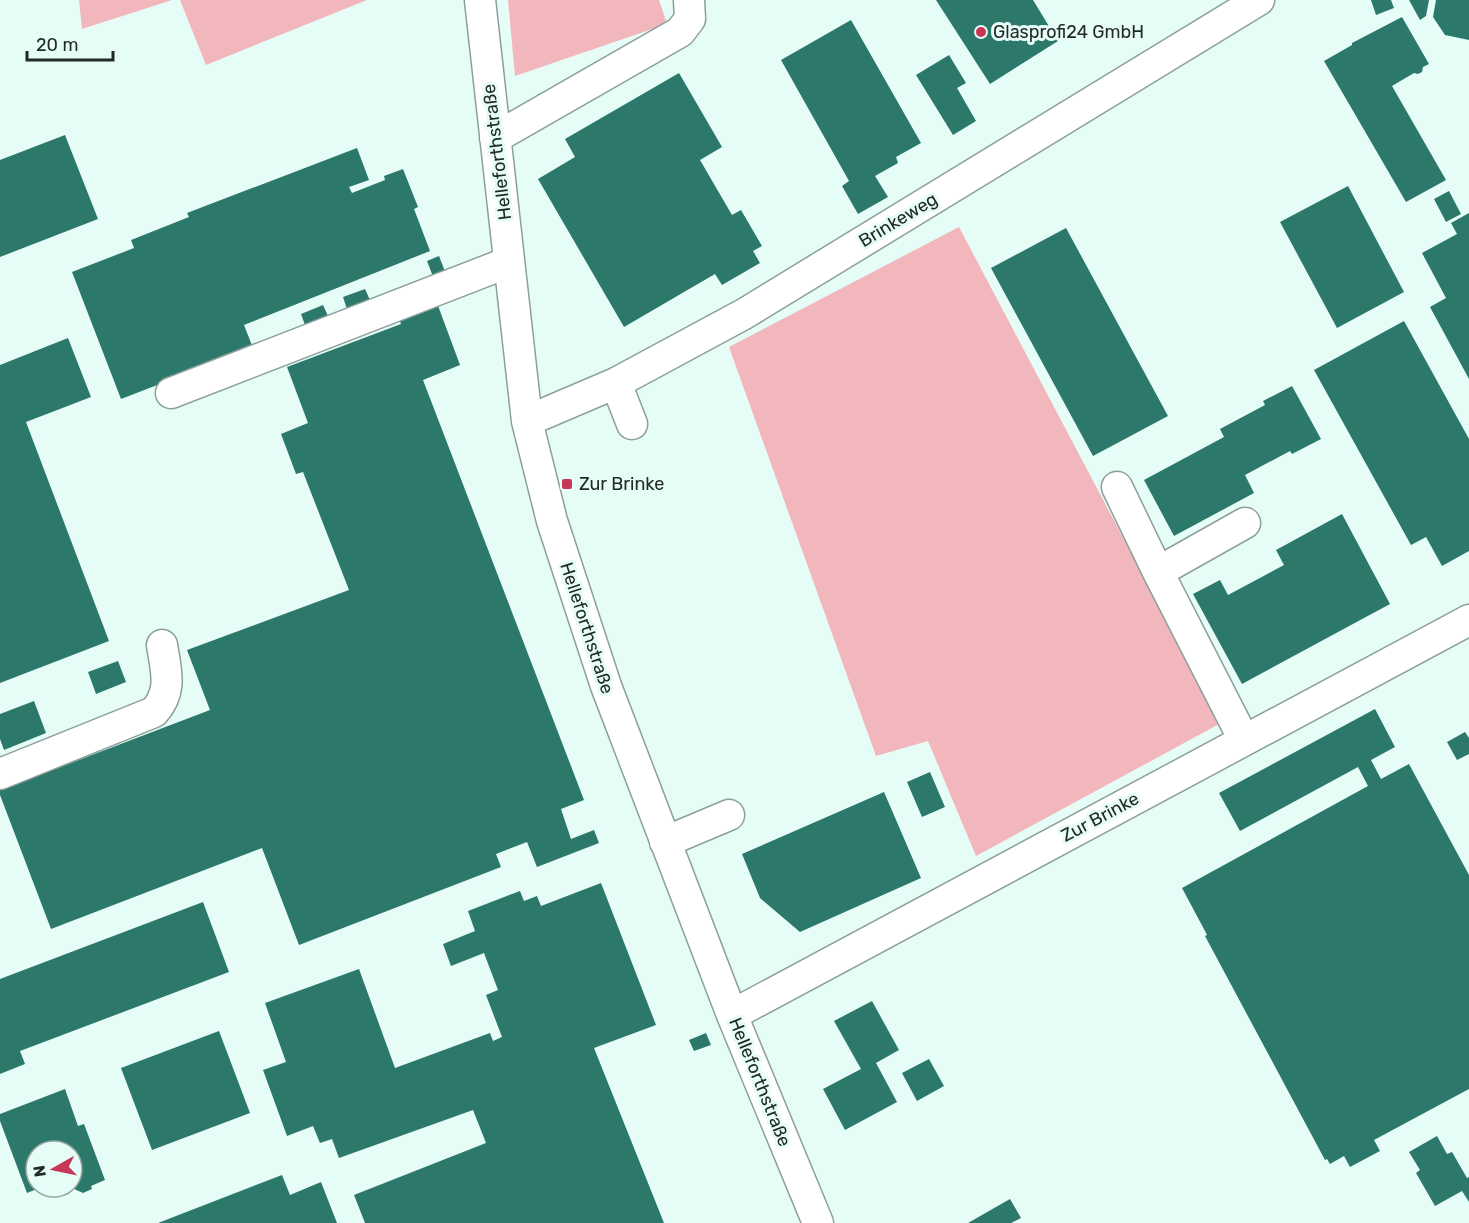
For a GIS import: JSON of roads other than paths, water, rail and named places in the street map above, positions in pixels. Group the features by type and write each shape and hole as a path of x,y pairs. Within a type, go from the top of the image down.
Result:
{"street":[{"name":"Helleforthstraße","path":"480,0 527,421 552,521 606,687 732,1015 818,1223"},
{"path":"495,138 680,32 690,19 689,0"},
{"name":"Brinkeweg","path":"527,421 616,382 744,314 1259,0"},
{"path":"171,393 509,262"},
{"path":"616,382 632,424"},
{"path":"1117,487 1244,740"},
{"path":"1158,572 1245,523"},
{"name":"Zur Brinke","path":"732,1015 1469,620"},
{"path":"0,774 154,712 164,702 168,684 162,645"},
{"path":"665,842 729,815"}],"place":[{"name":"Glasprofi24 GmbH","path":"981,32"},
{"name":"Zur Brinke","path":"567,484"}]}
